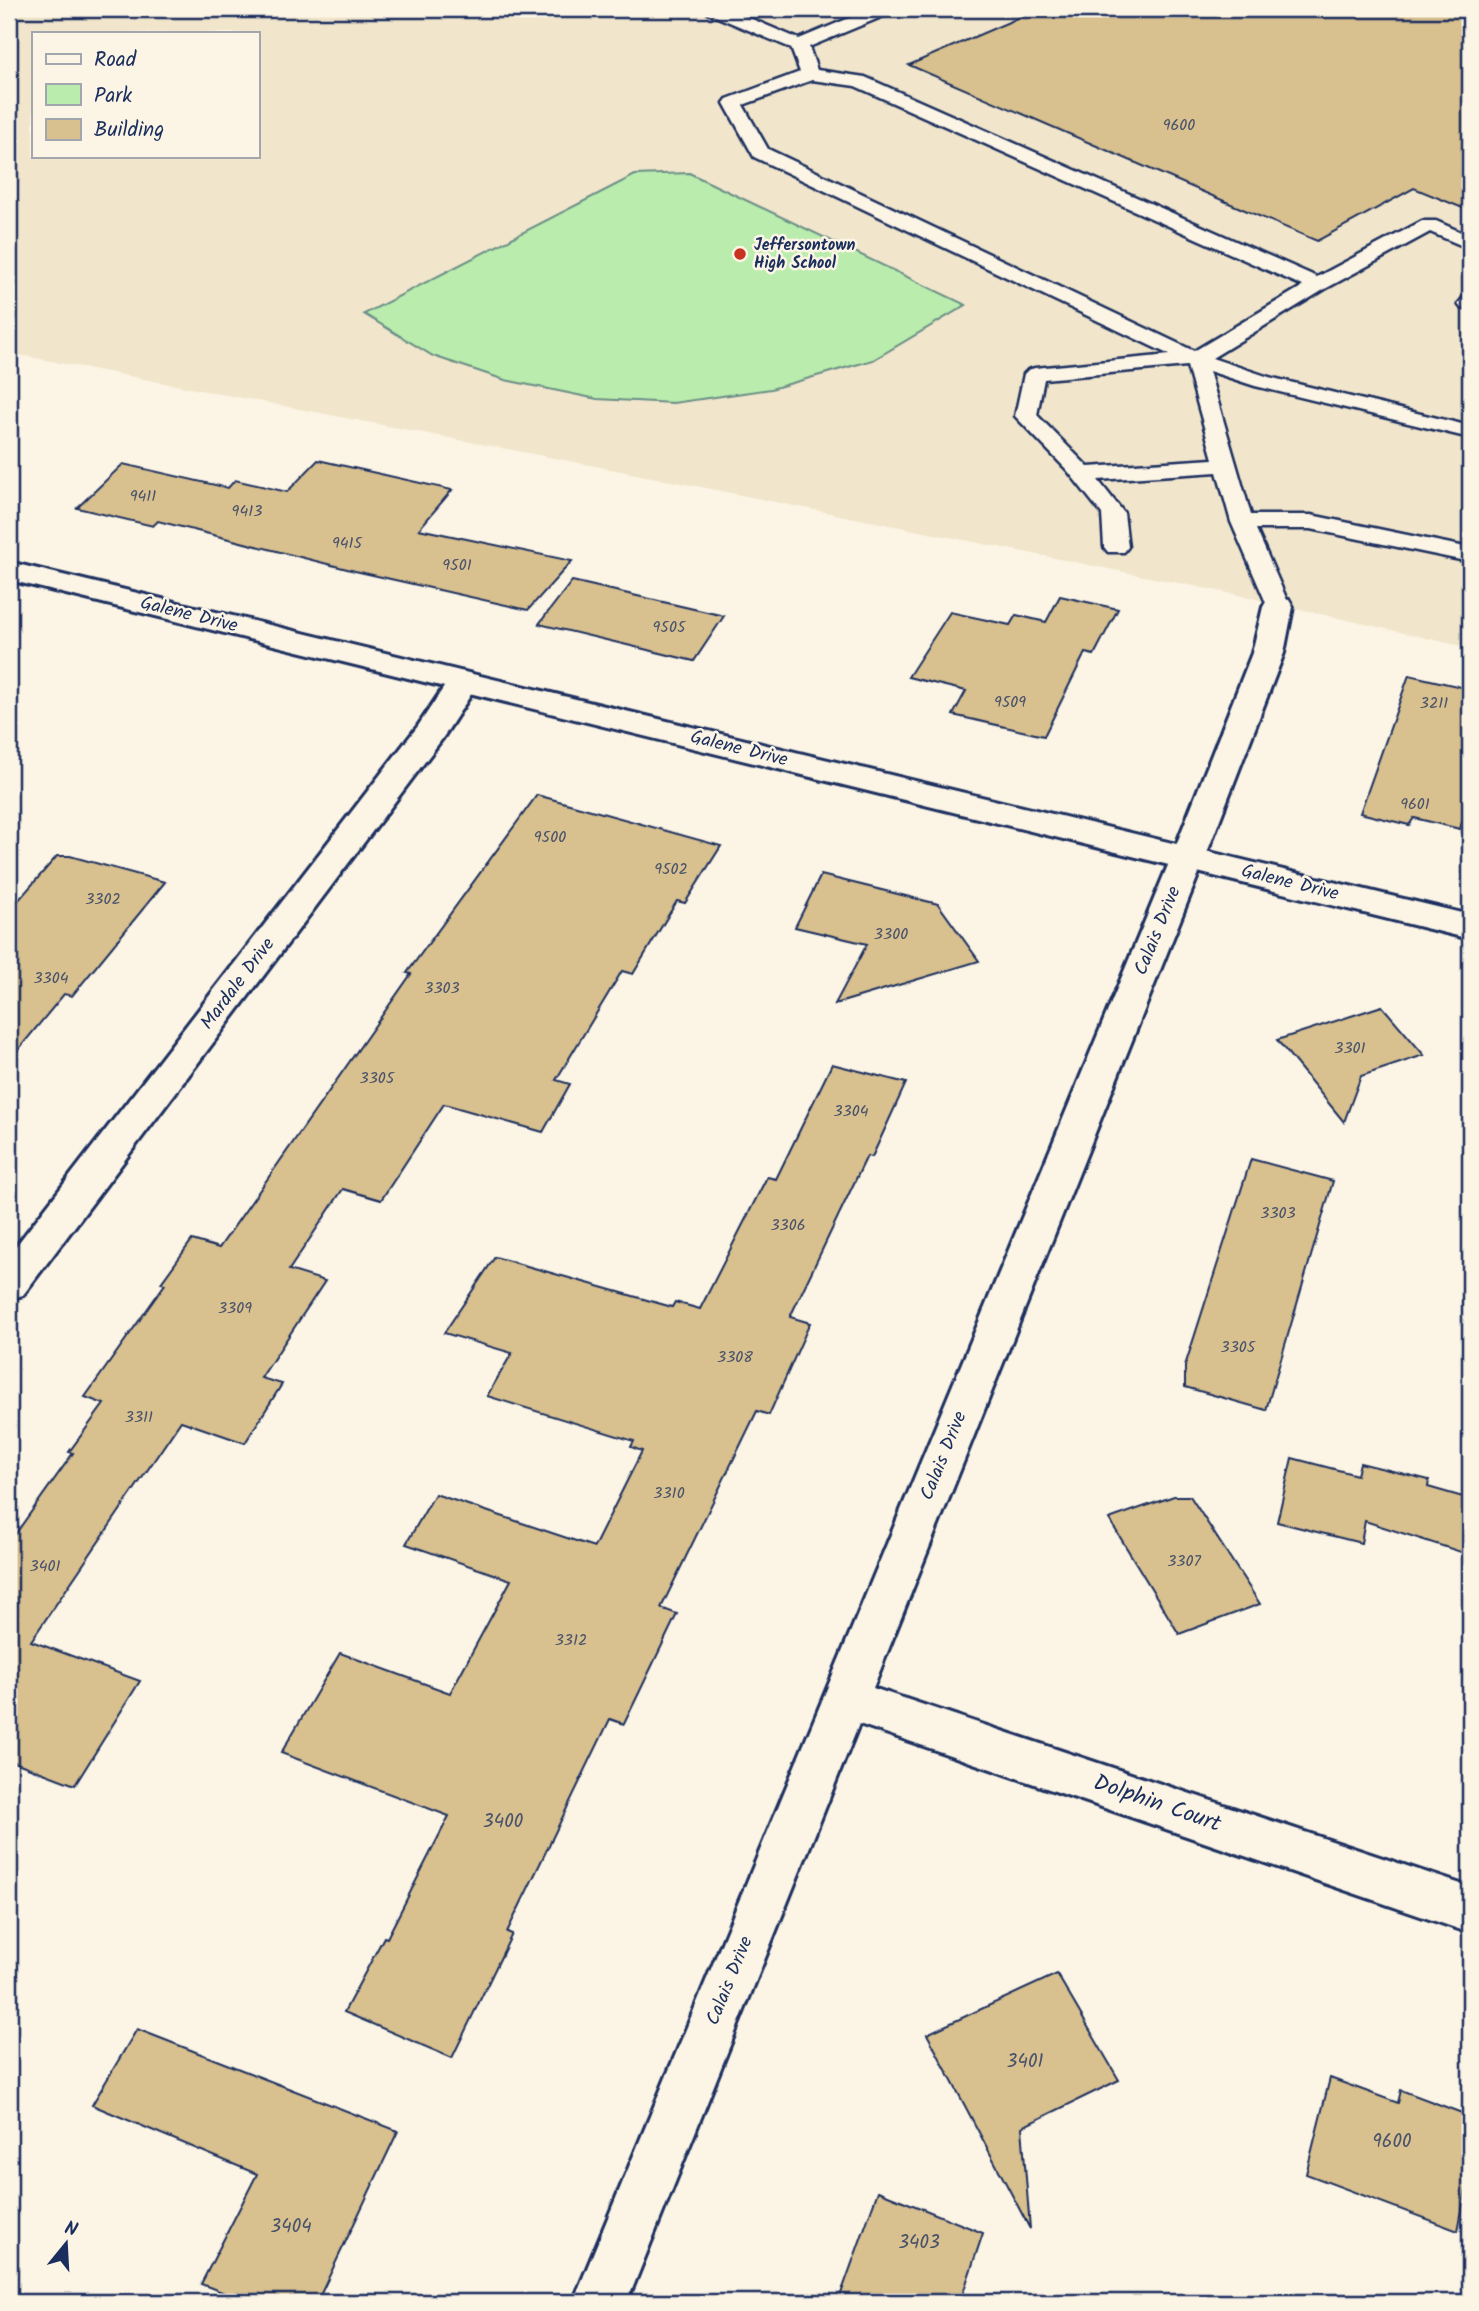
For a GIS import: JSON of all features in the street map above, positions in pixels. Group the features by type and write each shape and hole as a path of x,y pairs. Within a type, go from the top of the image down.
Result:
{"street":[{"name":"Galene Drive","path":"9,571 1470,927"},
{"name":"Calais Drive","path":"600,2302 1188,858 1268,653 1278,607"},
{"name":"Mardale Drive","path":"9,1284 431,732 463,682"},
{"name":"Dolphin Court","path":"845,1699 1470,1910"}],"lane":[{"path":"714,9 799,44 885,9"},
{"path":"799,44 810,74"},
{"path":"1318,285 859,81 810,74 733,103 761,153 1195,359 1262,382 1470,432"},
{"path":"1115,547 1113,513 1082,474 1026,416 1035,374 1195,359 1318,285 1429,225 1470,243"},
{"path":"1195,359 1242,522 1278,607"},
{"path":"1082,474 1225,464"},
{"path":"1242,522 1311,522 1470,555"}],"shaded area":[{"name":"Jeffersontown High School","path":"9,9 1470,9 1470,648 1238,595 621,471 9,353"}],"green space":[{"path":"689,173 966,305 873,360 771,389 673,403 597,399 505,380 433,356 364,314 635,175"}],"building":[{"path":"1039,9 1470,9 1470,211 1414,188 1317,241 909,65"},
{"path":"318,460 452,490 419,529 572,561 528,610 355,571 158,521 153,526 77,508 123,464 228,488 235,480 287,492"},
{"path":"572,581 724,616 694,661 539,624"},
{"path":"1060,596 1118,609 1094,655 1085,653 1044,736 953,715 966,691 908,677 950,612 1010,625 1016,615 1046,622"},
{"path":"1409,675 1470,689 1470,794 1460,829 1414,818 1409,825 1360,813"},
{"path":"537,795 721,846 685,903 677,901 633,974 622,971 556,1080 570,1084 543,1132 444,1104 381,1200 343,1189 289,1270 325,1281 261,1378 282,1384 245,1443 181,1421 31,1641 140,1681 75,1785 9,1760 9,1543 104,1404 85,1397 165,1284 161,1283 192,1240 219,1248 411,974 407,973"},
{"path":"57,856 70,856 165,882 72,996 64,994 9,1061 9,911"},
{"path":"821,875 938,904 979,961 835,1004 867,944 795,927"},
{"path":"1382,1006 1424,1055 1361,1076 1344,1122 1277,1040"},
{"path":"832,1064 906,1083 872,1157 867,1156 790,1317 810,1323 769,1415 757,1411 661,1608 677,1614 624,1724 610,1719 507,1932 512,1934 452,2058 344,2012 384,1937 387,1938 449,1816 281,1753 340,1653 450,1693 511,1580 406,1544 435,1494 594,1547 642,1451 631,1447 634,1441 487,1396 512,1353 444,1333 495,1257 672,1307 675,1302 700,1309 767,1177 776,1179"},
{"path":"1251,1159 1333,1181 1266,1410 1185,1387 1185,1366"},
{"path":"1292,1458 1357,1475 1360,1463 1429,1480 1428,1487 1470,1499 1470,1555 1365,1521 1361,1543 1277,1522"},
{"path":"1174,1496 1190,1496 1260,1604 1179,1634 1109,1519"},
{"path":"1057,1974 1119,2080 1022,2127 1030,2229 927,2034"},
{"path":"137,2029 398,2131 317,2302 248,2302 201,2284 257,2174 92,2105"},
{"path":"1330,2078 1398,2103 1401,2090 1470,2116 1470,2168 1458,2231 1306,2174"},
{"path":"878,2191 983,2233 960,2302 838,2302"}],"place":[{"name":"Jeffersontown High School","path":"740,254"}]}
